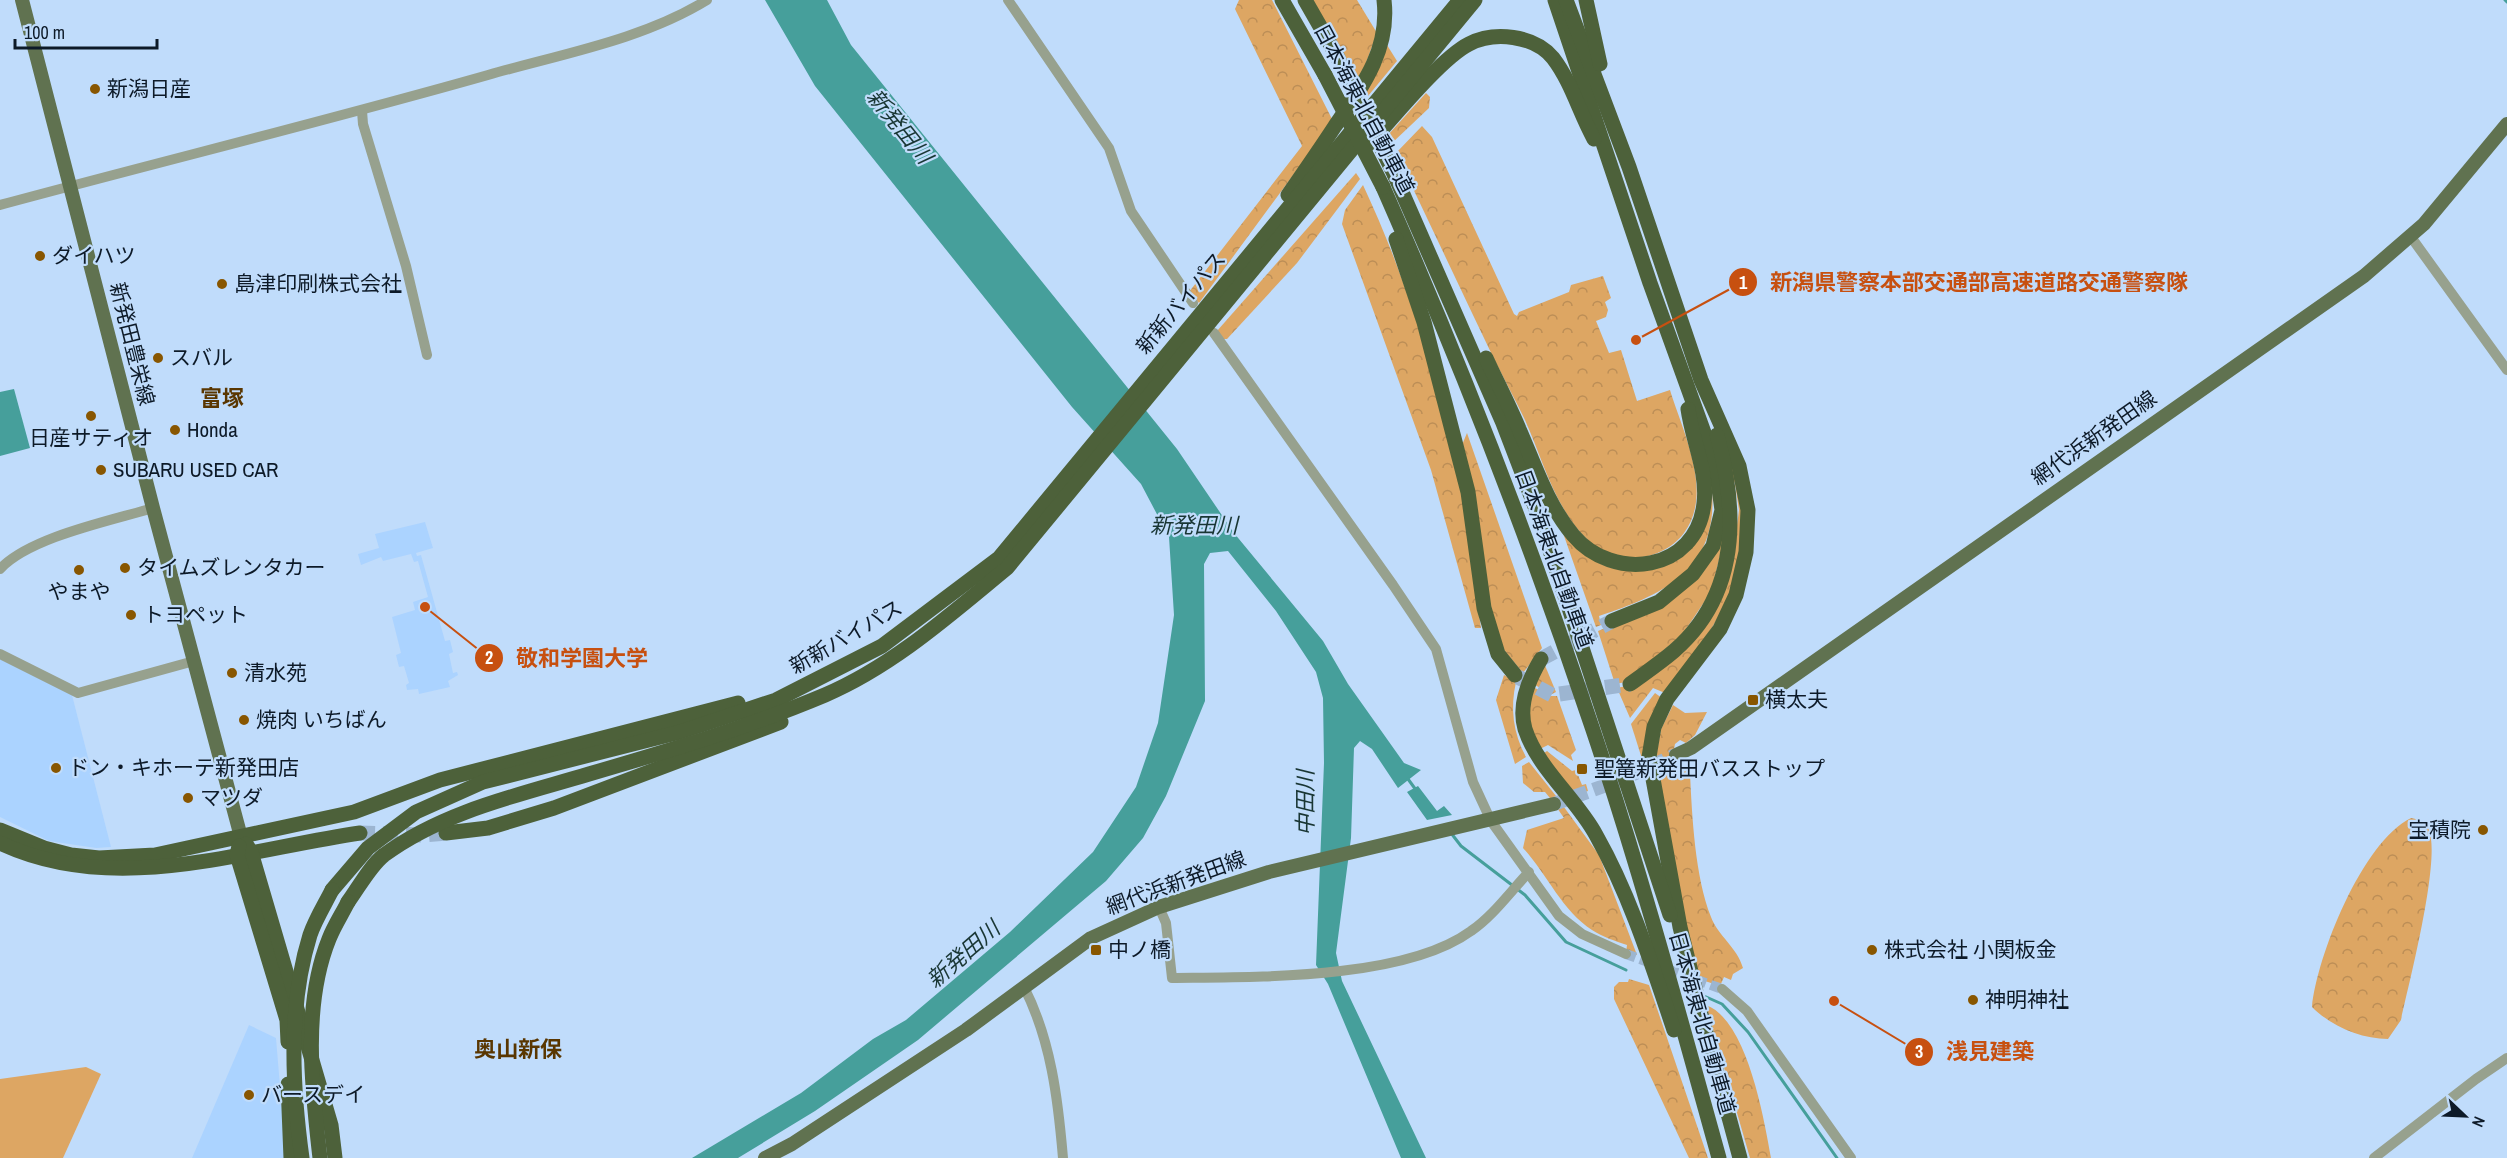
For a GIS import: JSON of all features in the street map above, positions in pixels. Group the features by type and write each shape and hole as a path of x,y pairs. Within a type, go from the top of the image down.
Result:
{"highway":[{"name":"日本海東北自動車道","path":"1282,0 1325,75 1366,155 1442,322 1485,431 1593,728 1678,1008 1718,1158"},
{"name":"日本海東北自動車道","path":"1305,0 1336,56 1413,213 1503,423 1539,516 1698,1000 1740,1158"},
{"path":"1231,276 1366,82 1380,48 1386,19 1384,0"},
{"name":"新新バイパス","path":"1149,386 1231,276 1460,0"},
{"name":"新新バイパス","path":"320,1158 312,1050 316,989 329,939 348,902 382,857 426,827 494,802 699,741 827,694 854,670 904,640 1003,563 1149,386 1248,276 1475,0"},
{"path":"1555,0 1684,382 1706,438 1717,475 1722,510 1713,546 1693,574 1659,602 1612,621"},
{"path":"1566,0 1629,167 1701,380 1727,470 1732,513 1729,549 1719,588 1700,620 1676,650 1630,684"},
{"path":"1586,0 1597,57 1619,119 1629,167"},
{"path":"1248,276 1274,257 1381,131 1432,77 1469,44 1497,37 1523,38 1551,56 1570,84 1587,128 1614,176"},
{"path":"1382,190 1444,392 1468,492 1484,608 1497,654 1515,675"},
{"path":"1413,213 1462,305 1560,518 1586,548 1597,555 1624,565 1650,564 1665,560 1688,542 1701,519 1705,494 1692,437 1684,382"},
{"path":"1698,1000 1680,927 1649,757 1654,727 1667,699 1720,629 1736,595 1746,552 1748,510 1739,466 1701,380"},
{"path":"1541,659 1524,701 1525,727 1535,751 1596,833 1618,879 1653,968 1718,1158"},
{"name":"新新バイパス","path":"302,1158 294,1047 297,985 311,933 332,890 368,848 416,812 483,782 680,732 777,700 817,682 854,670"},
{"path":"0,831 44,848 99,858 155,855 354,812 440,780 817,682"},
{"path":"446,833 488,828 564,804 787,719 827,694"},
{"path":"0,843 44,860 102,869 154,867 244,854 360,833"},
{"path":"241,837 287,1020 291,1158"},
{"path":"244,854 331,1125 335,1158"}],"main road":[{"name":"新発田豊栄線","path":"22,0 153,508 241,837"},
{"name":"網代浜新発田線","path":"1676,755 1691,748 2364,276 2411,237 2448,198 2507,124"},
{"name":"網代浜新発田線","path":"765,1158 792,1144 888,1082 1091,938 1160,907 1198,893 1312,861 1351,854 1554,804"}],"street":[{"path":"0,205 362,111 625,36 681,16 707,0"},
{"path":"1008,0 1109,148 1131,211 1193,303"},
{"path":"362,111 363,124 406,266 427,356"},
{"path":"2411,237 2507,370"},
{"path":"1214,333 1436,649 1473,782 1491,821 1559,916 1582,934 1626,954"},
{"path":"0,569 22,554 63,534 153,508"},
{"path":"0,654 78,693 194,661"},
{"path":"1160,907 1166,922 1172,978 1325,972 1388,963 1439,950 1472,931 1529,872"},
{"path":"1024,987 1037,1014 1047,1045 1063,1158"},
{"path":"1722,989 1747,1011 1851,1158"},
{"path":"2374,1158 2476,1079 2507,1058"}],"shaded area":[{"path":"425,522 433,548 416,553 417,556 421,555 445,641 450,640 453,652 449,654 453,673 457,672 458,675 448,681 450,687 419,694 418,689 407,690 406,685 409,683 404,666 399,667 396,655 401,653 392,617 415,610 413,602 428,597 418,561 414,562 411,554 383,561 381,557 361,565 358,554 379,548 375,534"},
{"path":"0,659 72,695 111,847 96,848 49,841 0,817"},
{"path":"249,1025 276,1038 286,1158 192,1158"}],"green space":[{"path":"1239,0 1272,0 1333,121 1199,303 1189,292 1302,146 1235,9"},
{"path":"1313,0 1357,0 1377,33 1359,82"},
{"path":"1387,45 1397,61 1368,96 1366,92"},
{"path":"1426,93 1430,97 1429,108 1391,144 1388,135"},
{"path":"1422,126 1432,137 1514,314 1517,316 1519,312 1569,292 1571,285 1603,276 1611,298 1605,302 1608,310 1606,317 1596,321 1609,353 1621,350 1637,401 1670,390 1693,462 1696,499 1693,517 1684,533 1664,550 1640,558 1614,556 1602,551 1579,530 1559,501 1525,420 1396,153"},
{"path":"1356,173 1360,179 1297,263 1227,339 1221,339 1217,331"},
{"path":"1363,185 1406,290 1439,397 1461,490 1481,628 1475,628 1431,470 1342,224 1345,210"},
{"path":"1719,430 1738,486 1743,516 1743,545 1737,572 1728,598 1700,647 1665,693 1653,688 1630,718 1617,688 1626,686 1681,653 1733,556 1739,510 1735,484"},
{"path":"1467,433 1542,648 1523,673 1504,650 1492,617 1462,445"},
{"path":"1711,479 1712,509 1708,533 1700,554 1687,571 1649,597 1599,616 1601,625 1596,627 1563,533 1594,560 1612,568 1641,570 1670,563 1683,556 1700,534"},
{"path":"1726,532 1711,592 1682,635 1626,682 1615,684 1598,631 1668,602"},
{"path":"1544,663 1556,692 1552,694 1531,683"},
{"path":"1504,675 1516,682 1513,701 1514,720 1518,739 1526,757 1515,764 1496,700"},
{"path":"1531,686 1551,696 1557,696 1576,750 1571,755 1573,761 1548,745 1538,750 1528,727"},
{"path":"1655,693 1662,698 1643,762 1631,724"},
{"path":"1673,705 1685,713 1707,712 1695,735 1686,743 1680,740 1675,744 1673,754 1655,763 1661,729"},
{"path":"1547,751 1572,771 1576,770 1582,785 1586,784 1588,791 1573,796 1541,755"},
{"path":"1674,759 1674,776 1688,770 1690,773 1695,846 1701,884 1711,917 1743,968 1733,974 1731,980 1724,977 1720,986 1699,979 1683,916 1655,766"},
{"path":"1529,762 1560,801 1554,803 1545,792 1534,792 1523,783 1522,766"},
{"path":"1561,803 1599,855 1637,955 1626,953 1627,945 1600,935 1581,922 1563,903 1523,848 1527,830 1564,818 1555,805"},
{"path":"2411,818 2419,820 2429,830 2432,845 2428,894 2401,1020 2388,1039 2367,1037 2337,1025 2312,1007 2316,985 2333,931 2359,875 2376,850 2393,831"},
{"path":"1629,979 1649,985 1708,1158 1689,1158 1614,999 1614,987 1619,982 1628,982"},
{"path":"1706,1005 1720,1014 1743,1049 1764,1119 1771,1158 1750,1158"},
{"path":"86,1067 101,1074 63,1158 0,1158 0,1079"}],"water":[{"name":"新発田川","path":"765,0 827,0 851,45 1177,449 1234,533 1323,641 1348,684 1404,763 1421,770 1398,788 1372,749 1360,741 1354,748 1351,838 1336,953 1342,981 1426,1158 1401,1158 1328,984 1316,965 1324,763 1323,698 1316,672 1276,611 1228,551 1210,553 1204,564 1205,701 1166,796 1143,838 1106,881 918,1040 815,1111 738,1158 692,1158 801,1093 873,1039 906,1020 1010,932 1093,852 1136,787 1158,723 1174,615 1169,537 1141,484 1072,407 815,86"},
{"path":"14,389 30,448 0,456 0,392"},
{"path":"1418,786 1437,811 1444,806 1452,815 1427,820 1407,792"}],"waterway":[{"path":"1408,779 1416,790"},
{"path":"1451,833 1461,846 1525,895 1566,942 1626,970"},
{"path":"1704,996 1722,1004 1748,1032 1837,1158"}],"tunnel":[{"path":"1541,659 1612,621"},
{"path":"1518,677 1552,695 1630,684"},
{"path":"1554,804 1615,782 1676,755"},
{"path":"360,833 423,835 446,833"},
{"path":"1626,954 1722,989"}],"place":[{"name":"新潟日産","path":"95,89"},
{"name":"ダイハツ","path":"40,256"},
{"name":"島津印刷株式会社","path":"222,284"},
{"name":"新潟県警察本部交通部高速道路交通警察隊","path":"1636,340"},
{"name":"スバル","path":"158,358"},
{"name":"日産サティオ","path":"91,416"},
{"name":"Honda","path":"175,430"},
{"name":"SUBARU USED CAR","path":"101,470"},
{"name":"タイムズレンタカー","path":"125,568"},
{"name":"やまや","path":"79,570"},
{"name":"敬和学園大学","path":"425,607"},
{"name":"トヨペット","path":"131,615"},
{"name":"清水苑","path":"232,673"},
{"name":"横太夫","path":"1753,700"},
{"name":"焼肉 いちばん","path":"244,720"},
{"name":"ドン・キホーテ新発田店","path":"56,768"},
{"name":"聖篭新発田バスストップ","path":"1582,769"},
{"name":"マツダ","path":"188,798"},
{"name":"宝積院","path":"2483,830"},
{"name":"中ノ橋","path":"1096,950"},
{"name":"株式会社 小関板金","path":"1872,950"},
{"name":"神明神社","path":"1973,1000"},
{"name":"浅見建築","path":"1834,1001"},
{"name":"バースデイ","path":"249,1095"}],"district":[{"name":"富塚","path":"222,398"},
{"name":"奥山新保","path":"518,1049"}],"water label":[{"name":"中田川","path":"1305,803"}]}
